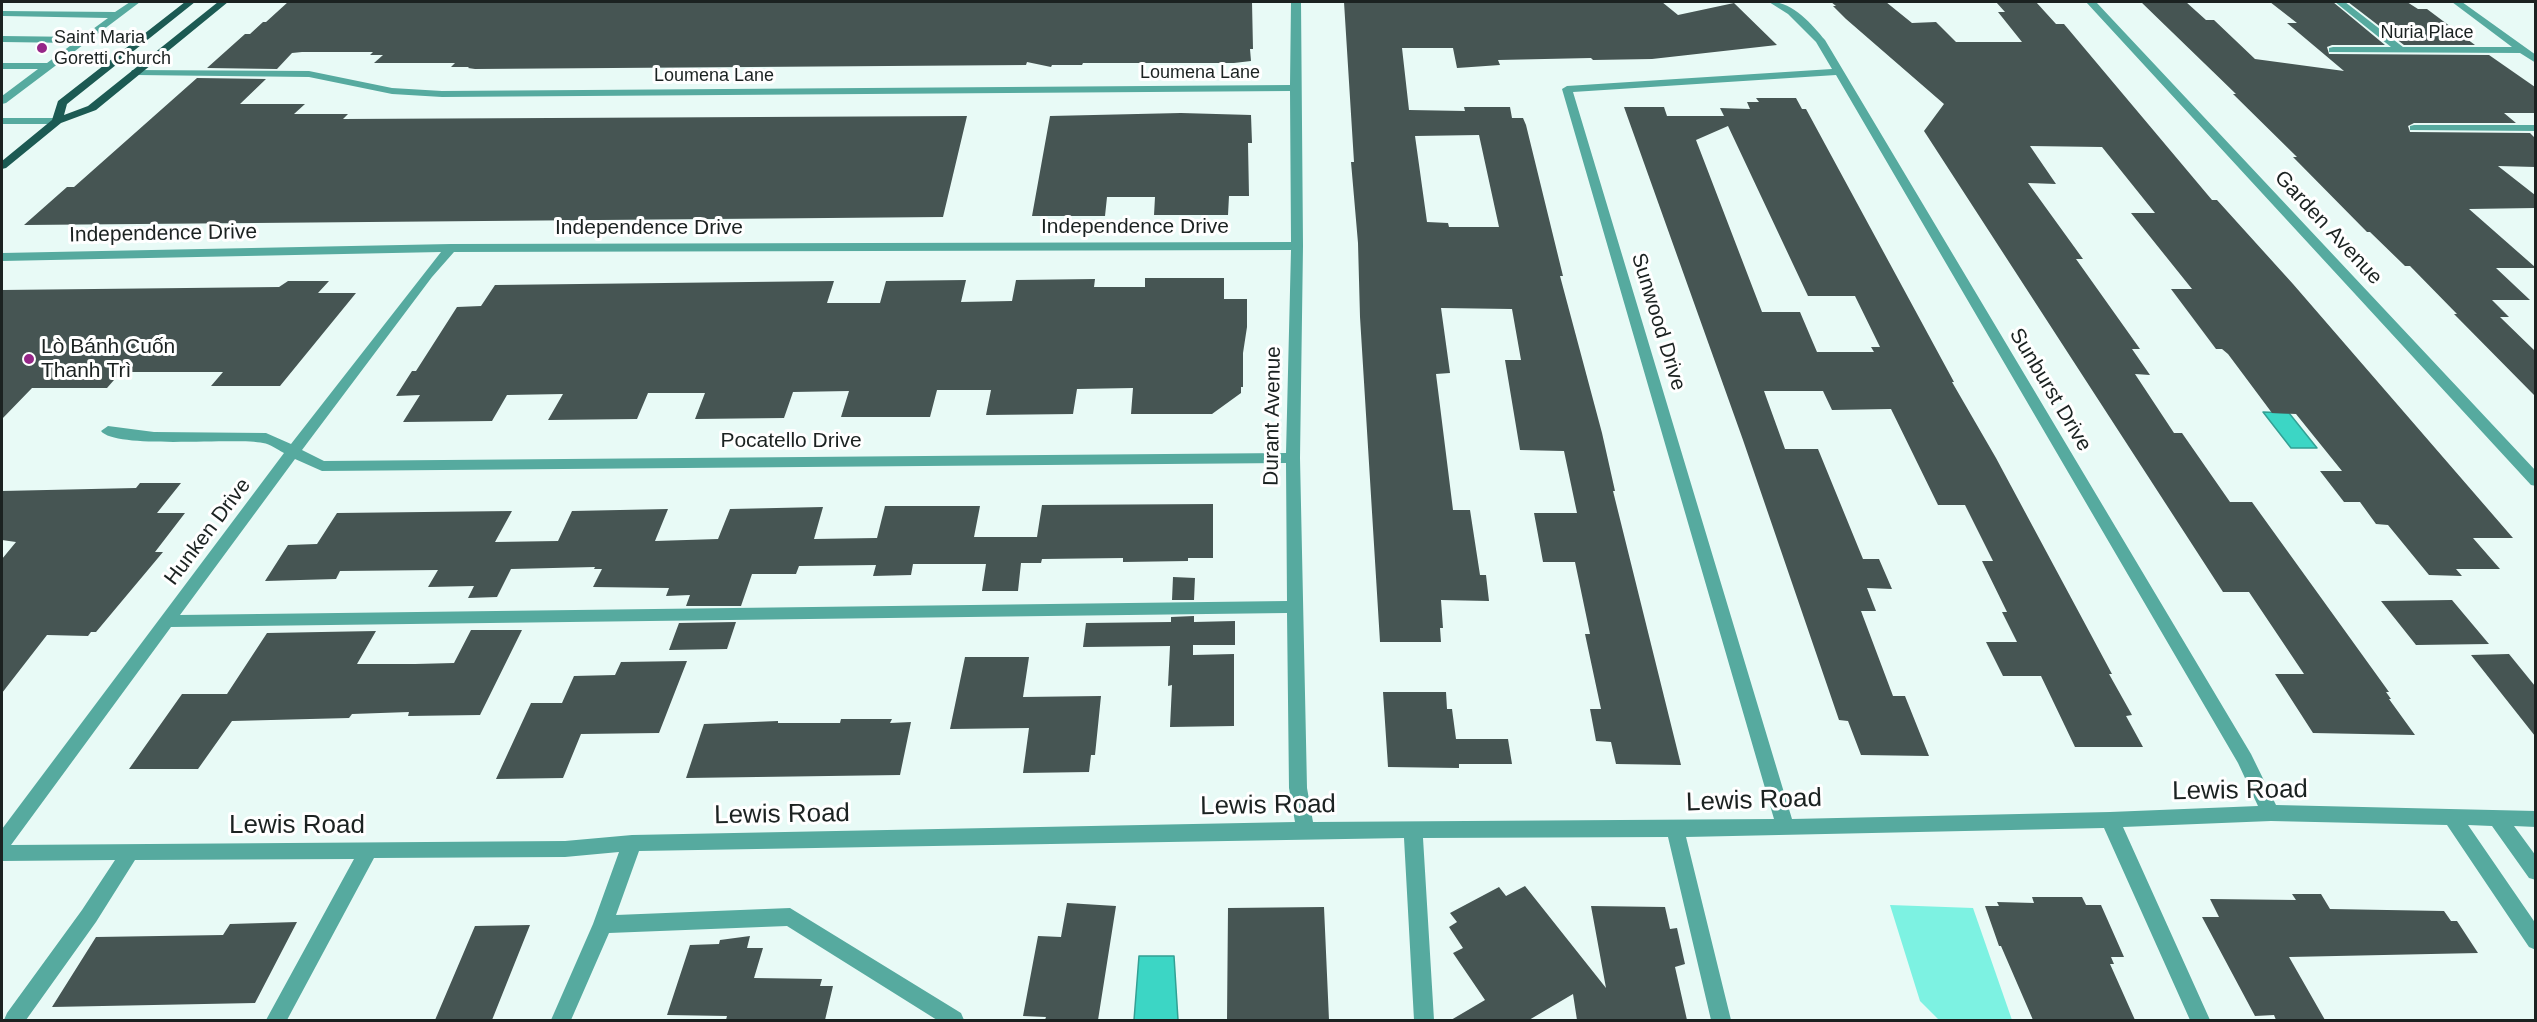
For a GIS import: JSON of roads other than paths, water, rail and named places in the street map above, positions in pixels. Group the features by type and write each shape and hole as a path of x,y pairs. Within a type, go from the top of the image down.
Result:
{"main road":[{"path":"57,122 62,103 190,2"},
{"path":"2,166 57,122 92,108 223,2"}],"street":[{"path":"2,14 20,2"},
{"path":"4,97 135,2"},
{"name":"Durant Avenue","path":"1296,2 1297,246 1293,458 1298,788 1305,830"},
{"name":"Sunburst Drive","path":"1774,2 1791,12 1820,40 1836,72 2245,759 2271,813"},
{"name":"Garden Avenue","path":"2091,2 2535,481"},
{"path":"2340,2 2401,50"},
{"path":"2457,2 2535,60"},
{"path":"2,14 117,15"},
{"path":"2,39 83,40"},
{"name":"Nuria Place","path":"2332,50 2522,50"},
{"path":"2,66 48,66"},
{"name":"Loumena Lane","path":"136,72 309,74 392,91 442,94 1295,88"},
{"name":"Sunwood Drive","path":"1785,825 1567,89 1836,72"},
{"path":"2,121 57,122"},
{"path":"2414,128 2535,128"},
{"name":"Independence Drive","path":"2,256 451,249 1297,246"},
{"name":"Hunken Drive","path":"2,843 428,274 451,249"},
{"name":"Pocatello Drive","path":"108,431 154,437 266,438 322,466 1293,458"},
{"path":"167,621 1295,607"},
{"name":"Lewis Road","path":"2,853 565,849 632,843 1305,830 1676,829 2110,820 2271,813 2535,819"},
{"path":"2452,817 2535,941"},
{"path":"2498,818 2535,872"},
{"path":"2110,820 2200,1020"},
{"path":"1676,829 1721,1020"},
{"path":"1413,831 1424,1020"},
{"path":"561,1020 603,924 632,843"},
{"path":"14,1020 89,916 131,851"},
{"path":"276,1020 368,851"},
{"path":"603,924 790,917 954,1020"}],"place":[{"name":"Saint Maria Goretti Church","path":"42,48"},
{"name":"Lò Bánh Cuốn Thanh Trì","path":"29,359"}]}
